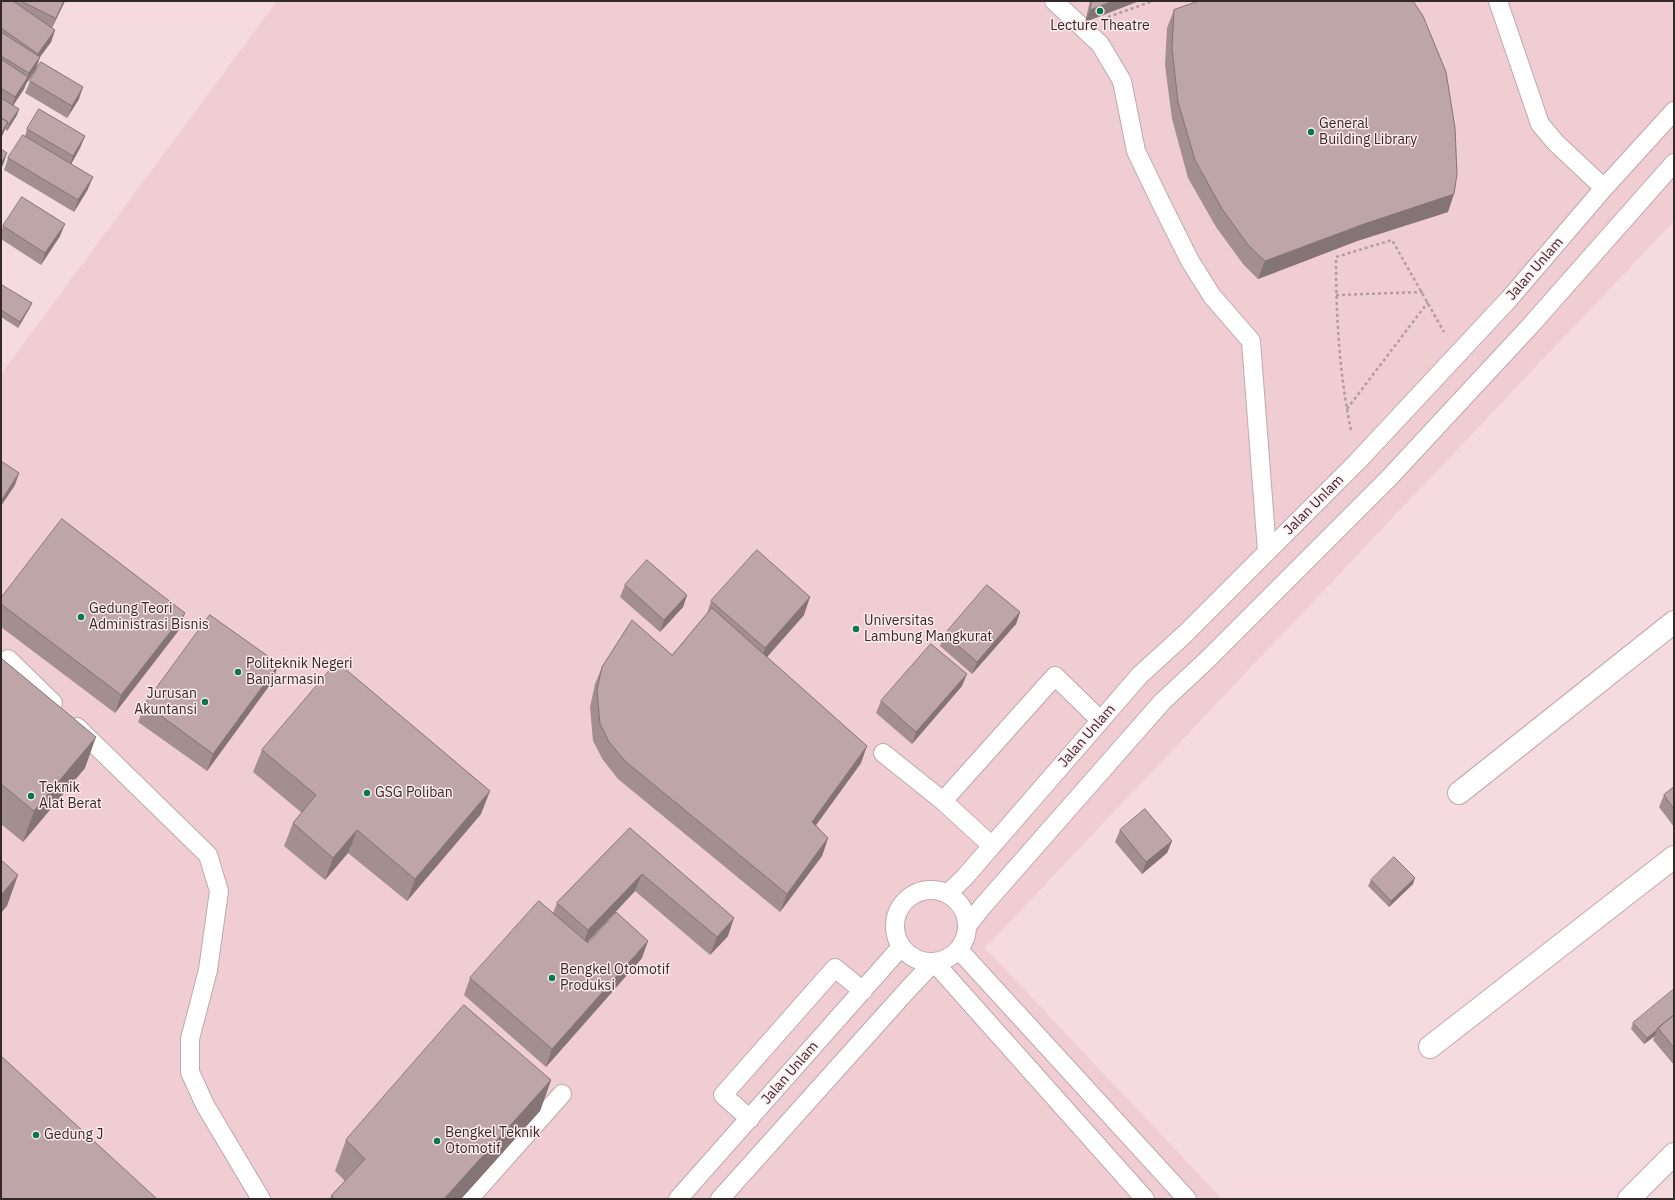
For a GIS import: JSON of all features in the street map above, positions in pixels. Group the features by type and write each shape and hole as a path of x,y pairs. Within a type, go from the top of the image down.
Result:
{"street":[{"path":"1459,793 1674,622"},
{"path":"1430,1047 1674,857"},
{"path":"1629,1199 1674,1154"}],"lane":[{"path":"1054,1 1100,44 1122,81 1136,151 1190,261 1212,296 1251,341 1267,551"},
{"path":"1498,1 1540,124 1556,143 1604,188"},
{"name":"Jalan Unlam","path":"947,894 964,878 1140,675 1185,634 1357,462 1509,298 1604,188 1674,111"},
{"path":"968,925 963,908 957,899 937,890 927,890 916,892 907,898 900,907 895,922 896,938 908,955 915,959 934,962 948,959 959,950 963,945 968,925 982,907 1162,702 1207,660 1389,478 1531,325 1674,163"},
{"path":"8,659 208,855 219,891 208,970 190,1039 190,1072 205,1105 261,1199"},
{"path":"943,801 1055,676 1100,720"},
{"path":"883,753 943,801 992,846"},
{"name":"Jalan Unlam","path":"678,1199 901,947"},
{"path":"959,950 1187,1199"},
{"path":"720,1199 910,986 934,962"},
{"path":"934,962 1145,1199"},
{"path":"750,1119 723,1095 748,1066 835,968 863,991"},
{"path":"468,1199 562,1094"}],"path":[{"path":"1082,27 1153,1"},
{"path":"1357,462 1347,409 1336,296 1336,257 1392,240 1423,292 1456,355"},
{"path":"1336,296 1423,292"},
{"path":"1347,409 1428,302"}],"shaded area":[{"name":"Universitas Lambung Mangkurat","path":"277,1 1674,1 1674,221 985,948 1222,1199 1,1199 1,374"}],"building":[{"path":"1,1 13,1 55,30 38,54 1,28"},
{"path":"21,1 64,1 56,18"},
{"path":"1092,1 1113,1 1090,10"},
{"name":"General Building Library","path":"1199,1 1413,1 1423,16 1446,72 1455,128 1457,174 1454,194 1364,224 1265,261 1249,246 1222,209 1195,160 1178,102 1172,48 1174,10"},
{"path":"1,32 40,57 29,73 1,56"},
{"path":"1,59 28,77 15,97 1,88"},
{"path":"41,62 83,87 72,106 30,81"},
{"path":"1,98 19,109 9,124 1,118"},
{"path":"39,109 85,136 73,156 27,129"},
{"path":"1,118 8,122 1,134"},
{"path":"23,135 93,177 78,200 8,158"},
{"path":"1,149 7,153 1,163"},
{"path":"22,197 65,224 45,253 3,226"},
{"path":"2,285 32,303 20,322 1,310"},
{"path":"1,461 19,473 1,501"},
{"name":"Gedung Teori Administrasi Bisnis","path":"62,519 185,613 121,695 1,604 1,598"},
{"path":"757,550 810,597 765,648 711,601"},
{"path":"647,560 687,595 664,620 625,585"},
{"path":"987,585 1020,612 977,662 945,634"},
{"path":"712,608 867,746 812,822 828,838 787,894 625,761 609,742 600,724 597,690 602,667 632,620 672,655"},
{"name":"Jurusan Akuntansi","path":"210,615 279,664 213,754 145,704"},
{"path":"931,644 967,674 916,732 881,701"},
{"path":"1,658 96,737 34,811 1,784"},
{"name":"GSG Poliban","path":"337,662 490,791 415,879 357,830 333,858 293,823 316,795 262,750"},
{"path":"1674,787 1674,809 1664,795"},
{"path":"1145,809 1172,841 1146,862 1120,830"},
{"path":"630,828 734,918 717,937 642,874 588,930 557,903"},
{"path":"1394,857 1415,878 1391,901 1371,880"},
{"path":"1,860 18,875 1,895"},
{"name":"Bengkel Otomotif Produksi","path":"539,901 588,943 616,912 648,941 552,1049 470,978"},
{"path":"1673,990 1674,1015 1647,1038 1633,1023"},
{"name":"Bengkel Teknik Otomotif","path":"464,1005 551,1080 444,1199 335,1199 331,1196 365,1159 346,1140"},
{"path":"1674,1015 1674,1048 1658,1028"},
{"name":"Gedung J","path":"1,1056 157,1199 1,1199"}],"place":[{"name":"Lecture Theatre","path":"1100,11"},
{"name":"General Building Library","path":"1311,132"},
{"name":"Gedung Teori Administrasi Bisnis","path":"81,617"},
{"name":"Universitas Lambung Mangkurat","path":"856,629"},
{"name":"Politeknik Negeri Banjarmasin","path":"238,672"},
{"name":"Jurusan Akuntansi","path":"205,702"},
{"name":"GSG Poliban","path":"367,793"},
{"name":"Teknik Alat Berat","path":"31,796"},
{"name":"Bengkel Otomotif Produksi","path":"552,978"},
{"name":"Gedung J","path":"36,1135"},
{"name":"Bengkel Teknik Otomotif","path":"437,1141"}]}
